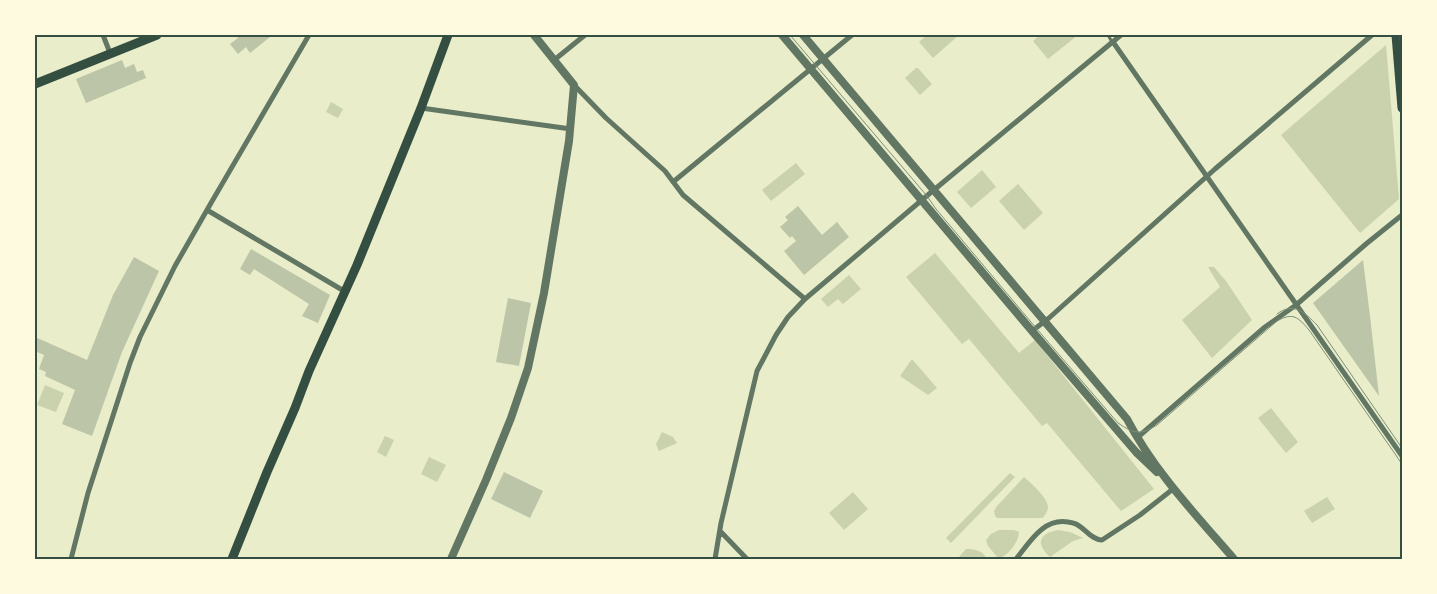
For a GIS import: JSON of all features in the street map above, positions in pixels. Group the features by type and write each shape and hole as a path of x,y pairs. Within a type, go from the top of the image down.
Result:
{"main road":[{"path":"35,84 157,35"},
{"path":"232,559 267,472 344,291 357,265 421,108 448,35"},
{"path":"1396,35 1402,108"}],"street":[{"path":"103,35 110,53"},
{"path":"71,559 88,493 140,337 175,266 309,35"},
{"path":"534,35 574,85 606,118 665,171 683,195 805,298"},
{"path":"553,61 585,35"},
{"path":"782,35 1136,452 1167,481"},
{"path":"803,35 1127,419 1173,489 1234,559"},
{"path":"673,182 852,35"},
{"path":"715,559 757,371 788,317 805,298 1121,35"},
{"path":"1032,331 1050,318 1206,177 1372,35"},
{"path":"1113,42 1402,456"},
{"path":"451,559 511,418 528,368 544,293 571,130 574,85"},
{"path":"421,108 571,130"},
{"path":"207,210 344,291"},
{"path":"1138,437 1265,327 1296,305 1402,215"},
{"path":"1016,559 1041,529 1052,523 1063,521 1077,523 1093,537 1102,540 1140,515 1173,489"},
{"path":"720,531 747,559"}],"lane":[{"path":"1108,35 1113,42"}],"green space":[{"path":"927,35 959,35 933,58 919,42"},
{"path":"1040,35 1078,35 1048,59 1033,41"},
{"path":"1386,45 1399,199 1360,233 1281,135"},
{"path":"918,68 932,84 920,95 905,78"},
{"path":"331,102 343,109 338,118 326,112"},
{"path":"796,163 805,174 771,201 762,190"},
{"path":"982,170 996,187 971,208 957,192"},
{"path":"1018,184 1043,213 1024,230 999,201"},
{"path":"935,253 1019,353 1035,340 1154,489 1121,511 1047,423 1042,426 969,339 962,344 906,277"},
{"path":"1208,267 1214,267 1226,281 1252,320 1212,358 1182,320 1220,287"},
{"path":"849,275 861,289 843,304 838,299 828,307 821,299"},
{"path":"912,359 937,388 928,395 900,376"},
{"path":"45,385 64,393 56,412 37,405"},
{"path":"1271,408 1298,442 1286,453 1258,418"},
{"path":"662,432 673,437 677,443 659,451 656,444"},
{"path":"385,436 394,440 386,457 377,452"},
{"path":"429,457 446,465 437,482 421,474"},
{"path":"1010,473 1015,477 951,543 946,538"},
{"path":"1024,477 1045,499 1048,507 1045,516 1043,518 997,518 994,511 997,506"},
{"path":"853,492 868,509 844,530 829,513"},
{"path":"1327,497 1335,509 1312,523 1304,511"},
{"path":"999,530 1014,530 1019,532 1019,536 1006,555 998,558 988,546 986,540 991,534"},
{"path":"1058,530 1070,532 1083,538 1073,541 1050,557 1042,547 1041,540 1047,534"},
{"path":"966,549 979,551 987,559 959,559"}],"building":[{"path":"236,35 268,35 270,37 250,53 246,47 238,54 230,44 238,38"},
{"path":"122,60 125,68 134,64 137,72 143,70 146,78 86,103 76,79"},
{"path":"798,206 822,235 837,222 849,237 804,275 784,251 796,241 792,236 790,238 780,227 788,220 785,217"},
{"path":"251,249 330,295 318,323 302,316 309,304 254,269 250,275 240,269"},
{"path":"134,257 159,271 122,352 92,436 62,424 75,390 45,376 46,372 39,369 44,355 35,351 35,337 87,360 113,295"},
{"path":"1363,260 1370,316 1379,396 1313,303"},
{"path":"508,298 531,303 519,366 496,362"},
{"path":"504,472 543,491 530,518 491,499"}],"tram line":[{"path":"790,35 1118,423 1138,432 1157,425 1277,321 1291,316 1302,322 1309,330 1402,464"},
{"path":"1400,35 1402,60"},
{"path":"1277,314 1283,310 1299,310 1317,325 1402,448"}]}
